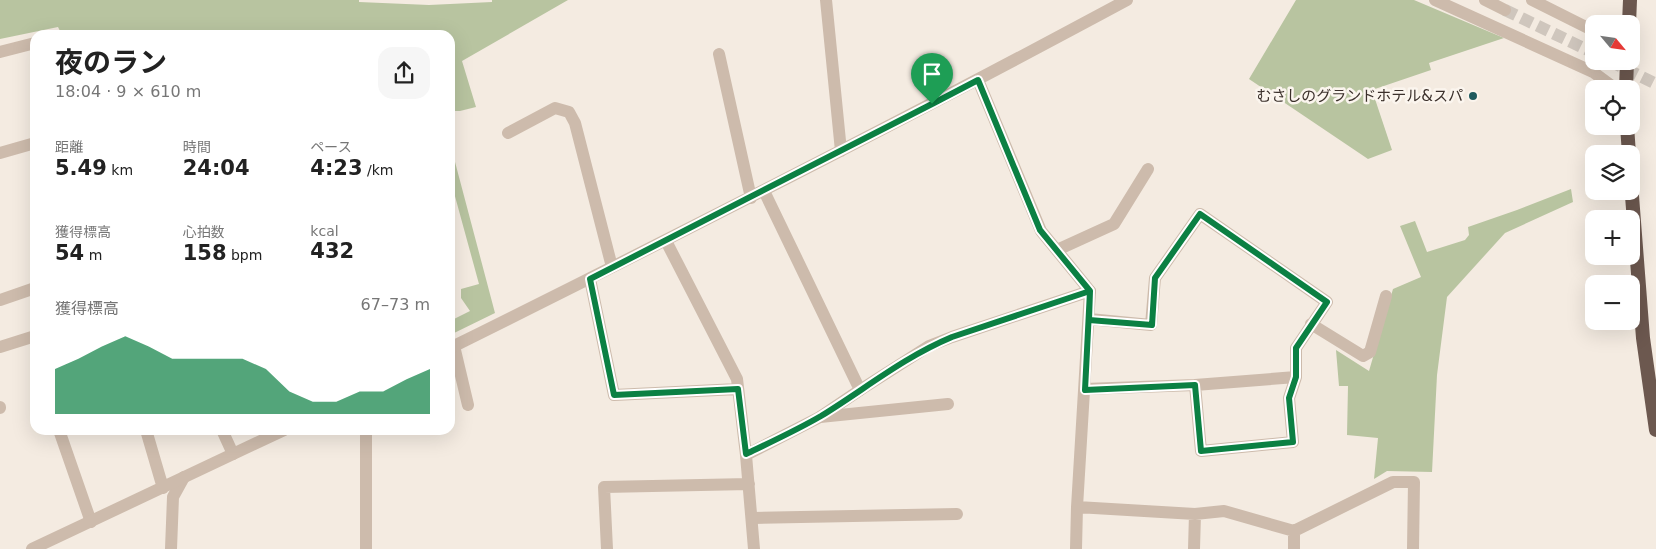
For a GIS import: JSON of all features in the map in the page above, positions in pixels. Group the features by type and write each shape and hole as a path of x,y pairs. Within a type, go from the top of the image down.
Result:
{"highway":[{"path":"1627,15 1630,0"},
{"path":"1632,200 1643,338 1656,430"}],"street":[{"path":"826,0 841,151"},
{"path":"455,346 751,198 1128,0"},
{"path":"1435,0 1593,72 1604,80"},
{"path":"1485,0 1505,10"},
{"path":"1532,0 1585,26"},
{"path":"0,52 30,44"},
{"path":"719,54 751,198"},
{"path":"978,80 1040,230 1090,291 1076,549"},
{"path":"508,133 555,108 569,112 575,123 612,267"},
{"path":"0,153 30,144"},
{"path":"1057,250 1114,224 1148,170"},
{"path":"764,191 860,390"},
{"path":"1089,320 1152,325 1155,278 1200,214 1327,302 1296,348 1296,377 1289,398 1293,442 1201,451 1195,385"},
{"path":"666,240 737,379 753,518 754,549"},
{"path":"590,279 614,395 738,389"},
{"path":"0,300 30,290"},
{"path":"746,454 820,416 929,346 1090,291"},
{"path":"1311,324 1363,356 1370,352 1386,296"},
{"path":"0,347 30,338"},
{"path":"455,358 468,405"},
{"path":"1085,390 1195,385 1296,377"},
{"path":"820,416 948,404"},
{"path":"61,435 91,522"},
{"path":"147,435 162,488"},
{"path":"224,435 233,454"},
{"path":"32,549 273,435"},
{"path":"366,435 366,549"},
{"path":"171,549 173,497 184,477"},
{"path":"1077,507 1195,514 1224,512 1294,531 1393,482 1414,482 1412,549"},
{"path":"607,549 604,487 749,484"},
{"path":"753,518 957,514"},
{"path":"1194,549 1195,514"},
{"path":"1294,531 1294,549"}],"green space":[{"path":"0,0 359,0 359,2 429,5 492,2 492,0 568,0 462,61 476,107 460,111 455,111 455,30 60,30 58,27 30,30 30,33 0,39"},
{"path":"1296,0 1414,0 1504,38 1429,63 1431,70 1372,90 1392,150 1368,159 1249,79"},
{"path":"455,162 495,313 455,333 455,318 470,311 461,298 461,289 479,284 455,196"},
{"path":"1571,189 1573,202 1505,233 1447,297 1437,375 1432,472 1387,471 1374,479 1378,438 1347,435 1348,386 1339,386 1336,350 1369,371 1393,289 1421,277 1400,226 1415,221 1427,252 1465,240 1469,235 1468,227"}],"tunnel":[{"path":"1505,10 1585,49"},
{"path":"1628,70 1656,84"}],"place":[{"name":"むさしのグランドホテル&スパ","path":"1473,96"}],"route":[{"path":"932,104 590,279 614,395 738,389 746,454 820,416 929,346 1090,291 1085,390 1195,385 1201,451 1293,442 1289,398 1296,377 1296,348 1327,302 1200,214 1155,278 1152,325 1089,320 1090,291 1040,230 978,80 932,104"}]}
